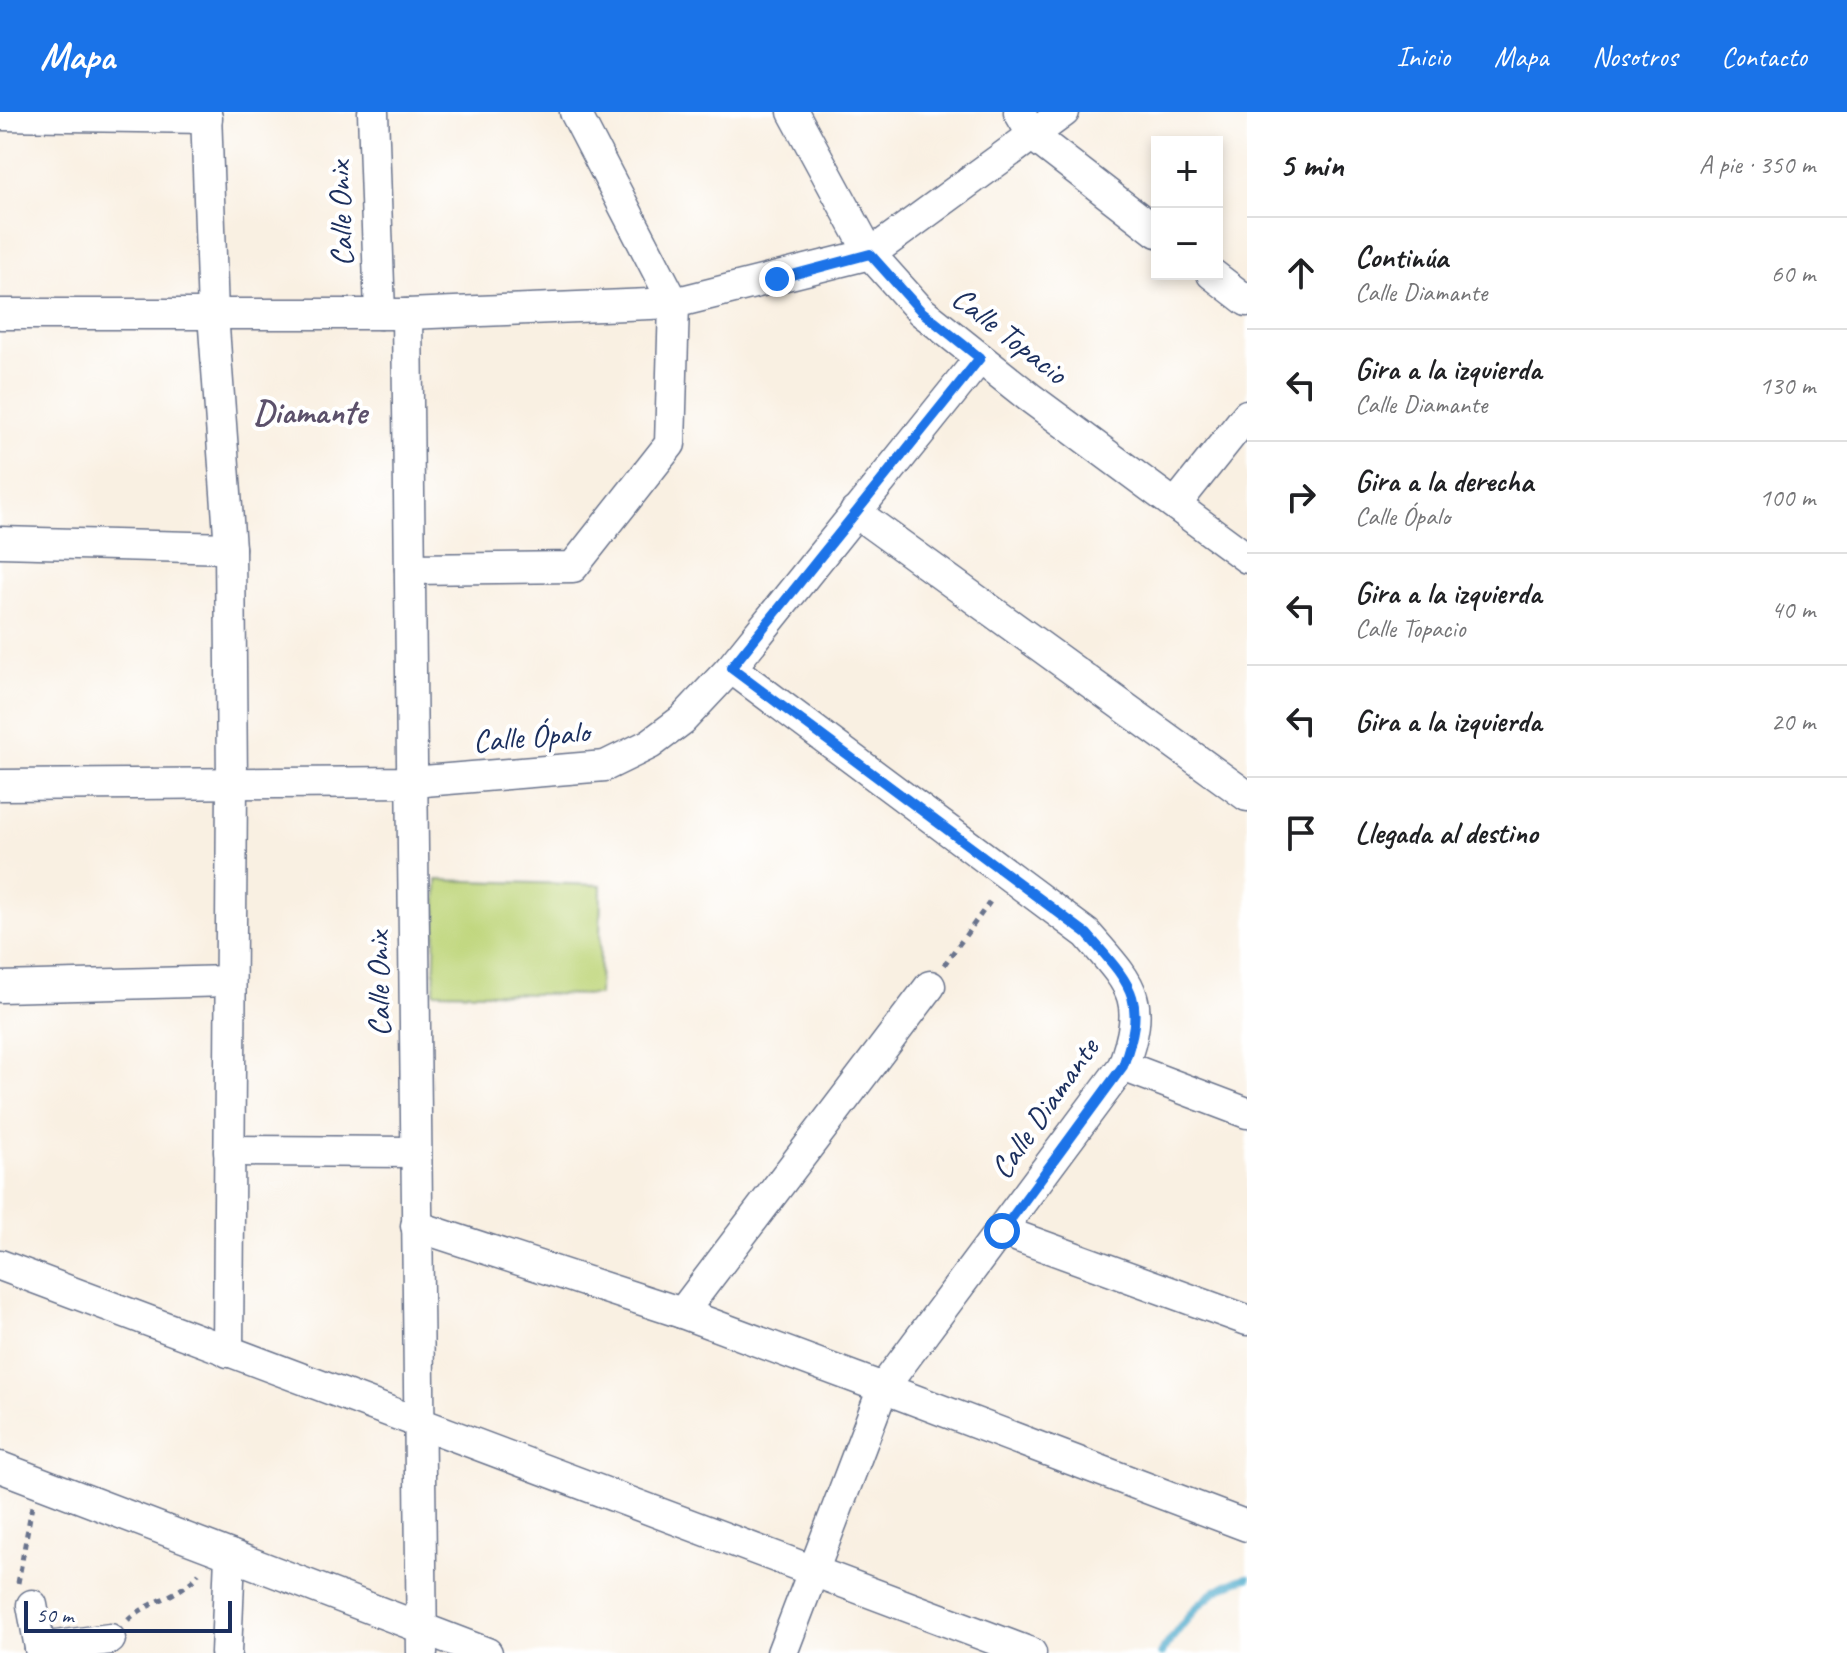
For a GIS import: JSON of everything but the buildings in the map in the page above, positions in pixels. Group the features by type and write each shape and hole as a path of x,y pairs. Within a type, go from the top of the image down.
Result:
{"street":[{"name":"Calle Onix","path":"373,112 393,314 410,569 423,1641"},
{"path":"410,569 573,567 670,444 674,303 575,112"},
{"name":"Calle Topacio","path":"793,112 870,254 921,311 1247,558"},
{"path":"0,314 393,314 674,303 870,254 1026,124 1064,112"},
{"path":"0,115 206,115 213,314 230,548 232,783 228,1352"},
{"path":"1026,124 1151,227"},
{"path":"1220,280 1247,301"},
{"name":"Calle Ópalo","path":"0,785 412,782 605,766 661,736 731,668 980,358"},
{"path":"1176,504 1247,415"},
{"path":"855,512 1247,796"},
{"path":"0,542 230,548"},
{"name":"Calle Diamante","path":"731,668 1087,934 1129,983 1135,1003 1133,1038 1123,1066 883,1388 782,1653"},
{"path":"0,987 230,981"},
{"path":"682,1313 930,986"},
{"path":"1123,1066 1247,1113"},
{"path":"229,1151 416,1152"},
{"path":"416,1226 682,1313 1247,1526"},
{"path":"1002,1231 1247,1320"},
{"path":"0,1265 1031,1653"},
{"path":"0,1467 223,1553 423,1641 487,1653"},
{"path":"223,1553 226,1653"},
{"path":"32,1605 41,1651 110,1639"}],"path":[{"path":"930,986 1008,875"},
{"path":"32,1605 10,1599 17,1584 38,1482"},
{"path":"110,1639 136,1612 192,1583 223,1553"}],"green space":[{"path":"437,880 601,885 599,995 434,992"}],"waterway":[{"path":"1161,1653 1208,1597 1233,1582 1247,1578"}],"district":[{"name":"Diamante","path":"310,411"}],"route":[{"path":"777,279 870,254 921,311 980,358 731,668 1087,934 1129,983 1135,1003 1133,1038 1123,1066 1002,1231"}]}
